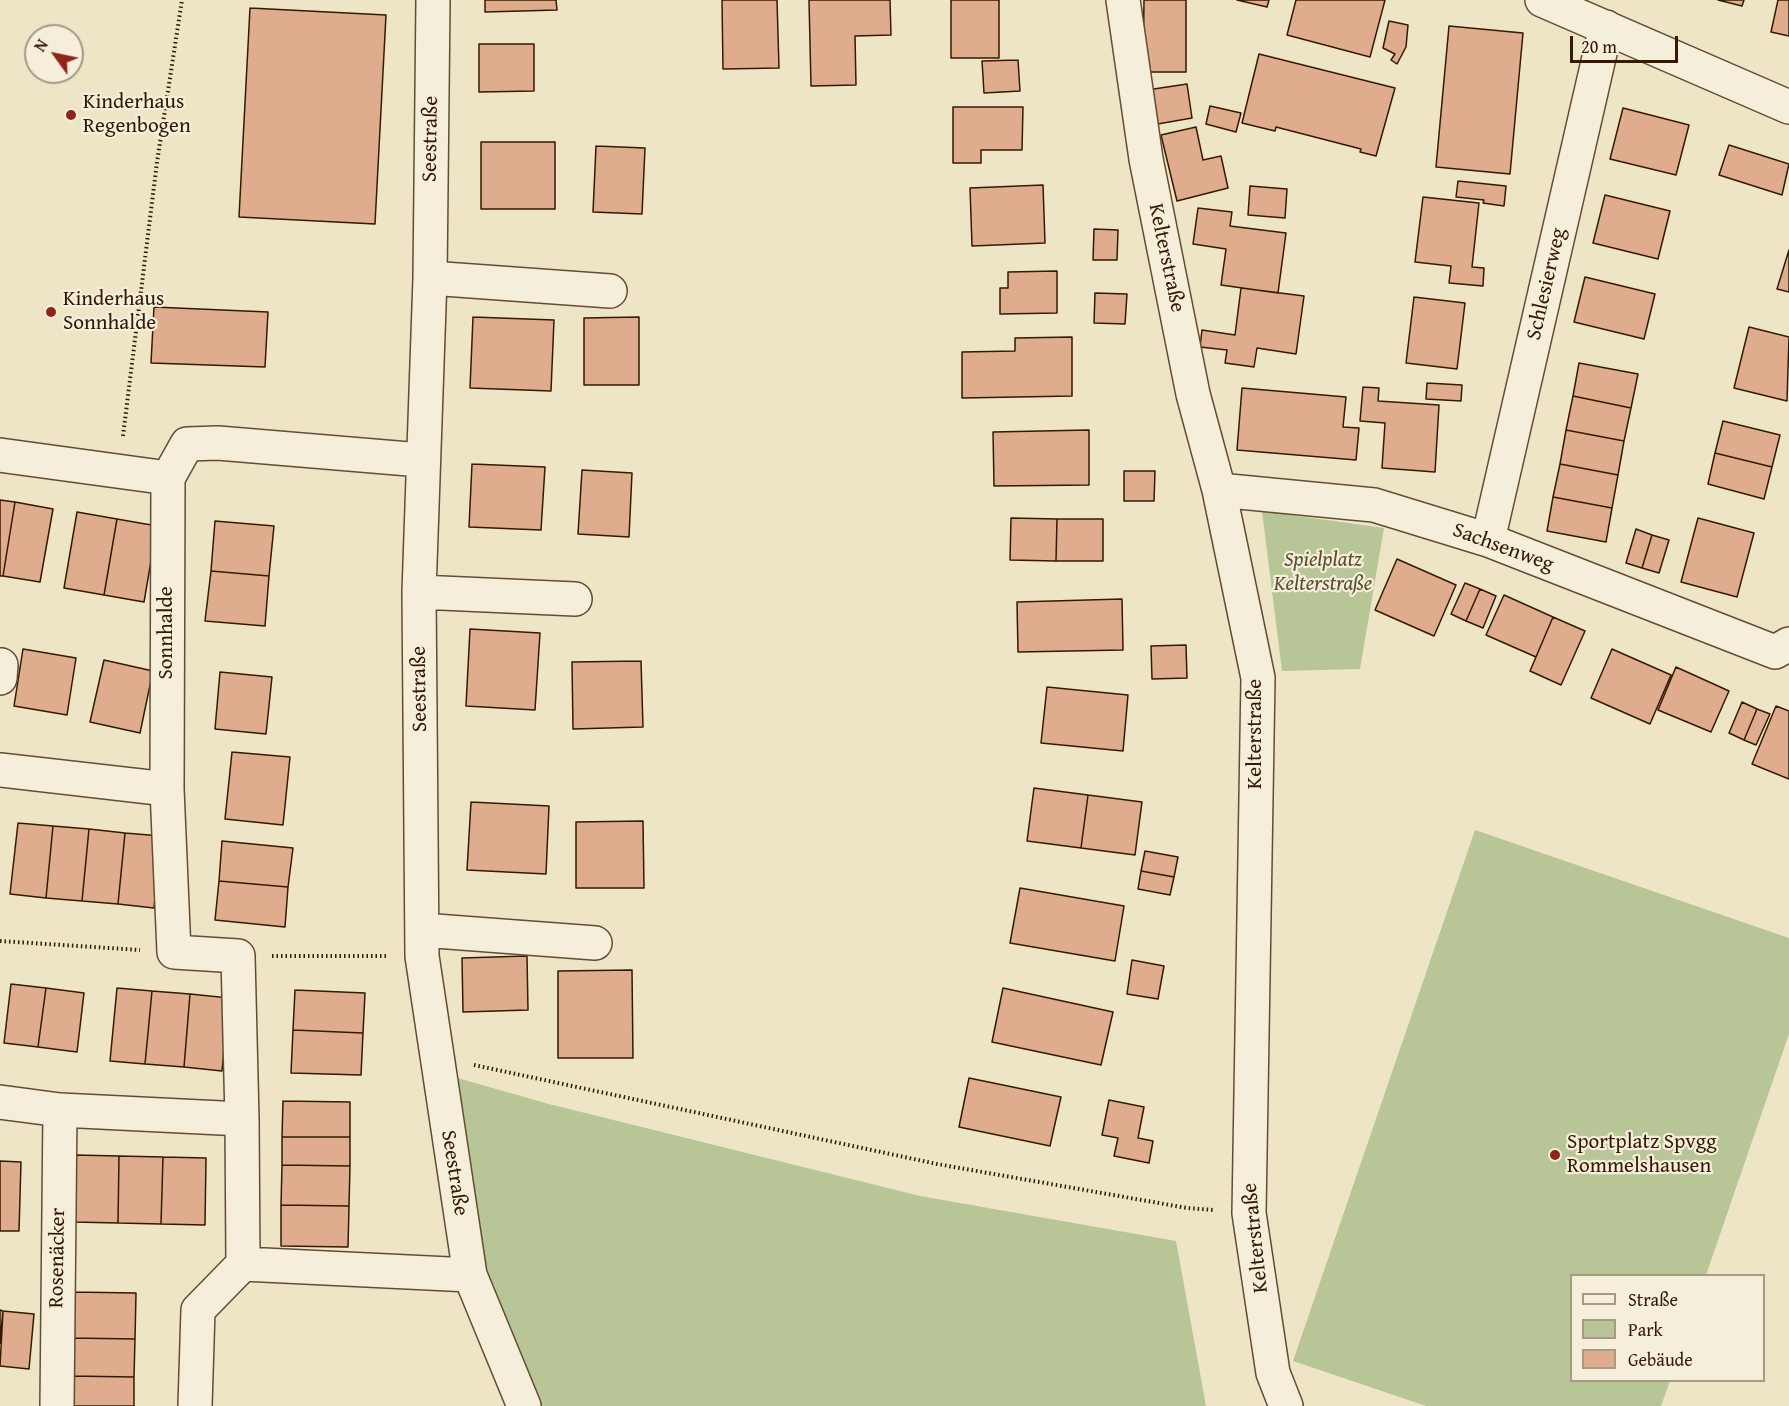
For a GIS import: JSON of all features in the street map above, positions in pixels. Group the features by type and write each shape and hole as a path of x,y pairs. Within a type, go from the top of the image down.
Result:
{"street":[{"name":"Seestraße","path":"433,0 430,278 421,460 419,592 422,943 435,1056 470,1275 519,1404"},
{"name":"Kelterstraße","path":"1123,0 1146,159 1194,394 1219,490 1258,678 1249,1213 1273,1372 1286,1406"},
{"path":"1542,0 1789,107"},
{"name":"Schlesierweg","path":"1488,540 1606,27"},
{"path":"430,278 610,291"},
{"path":"0,455 168,478 188,444 218,443 421,460"},
{"name":"Sonnhalde","path":"168,478 167,789 174,952"},
{"name":"Sachsenweg","path":"1219,490 1374,505 1488,540 1782,648"},
{"path":"419,592 575,599"},
{"path":"0,770 167,789"},
{"path":"422,943 595,943"},
{"path":"174,952 238,956 243,1264 198,1310 195,1406"},
{"path":"0,1102 60,1110 242,1119"},
{"name":"Rosenäcker","path":"57,1406 60,1110"},
{"path":"243,1264 470,1275"}],"path":[{"path":"118,471 157,162 182,0"},
{"path":"0,941 174,952"},
{"path":"238,956 422,943"},
{"path":"435,1056 937,1164 1187,1208 1249,1213"}],"green space":[{"name":"Spielplatz Kelterstraße","path":"1262,511 1384,528 1360,669 1282,671"},
{"name":"Sportplatz Spvgg Rommelshausen","path":"1475,830 1789,938 1789,1034 1706,1274 1570,1274 1570,1382 1670,1382 1661,1406 1426,1406 1293,1361"},
{"path":"447,1075 549,1104 920,1196 1176,1241 1206,1406 538,1406 487,1273"}],"building":[{"path":"485,0 556,0 557,10 485,12"},
{"path":"722,0 777,0 779,68 723,69"},
{"path":"809,0 890,0 891,35 855,36 856,85 811,86"},
{"path":"951,0 999,0 999,58 951,58"},
{"path":"1144,0 1186,0 1186,72 1143,72"},
{"path":"1237,0 1269,0 1267,7"},
{"path":"1296,0 1385,0 1370,57 1287,35"},
{"path":"1718,0 1744,0 1742,6"},
{"path":"1778,0 1789,0 1789,36 1771,32"},
{"path":"250,8 386,15 375,224 239,217"},
{"path":"1389,21 1408,25 1406,47 1397,64 1391,60 1395,54 1383,48"},
{"path":"1449,26 1523,33 1510,174 1436,167"},
{"path":"479,44 534,44 534,91 479,92"},
{"path":"1259,54 1395,88 1376,156 1360,152 1361,149 1276,127 1275,131 1242,123"},
{"path":"1018,60 1020,91 984,93 982,61"},
{"path":"1187,84 1192,118 1152,125 1147,90"},
{"path":"1210,106 1241,113 1236,132 1206,124"},
{"path":"953,107 1023,107 1022,150 981,150 981,163 953,163"},
{"path":"1623,108 1689,125 1676,175 1610,159"},
{"path":"1196,127 1203,160 1221,156 1228,188 1177,201 1161,135"},
{"path":"481,142 555,142 555,209 481,209"},
{"path":"1729,145 1789,164 1782,195 1719,175"},
{"path":"596,146 645,148 642,214 593,212"},
{"path":"1458,181 1506,186 1504,206 1483,203 1484,200 1456,197"},
{"path":"1043,185 1045,243 972,246 970,188"},
{"path":"1250,186 1287,189 1285,218 1248,215"},
{"path":"1605,195 1670,211 1658,259 1593,243"},
{"path":"1423,197 1479,203 1472,267 1484,268 1483,286 1449,283 1451,266 1415,262"},
{"path":"1198,208 1232,212 1230,226 1286,233 1278,293 1221,285 1226,249 1193,244"},
{"path":"1094,229 1118,230 1117,260 1093,260"},
{"path":"1789,250 1789,292 1777,289"},
{"path":"1057,271 1057,313 1000,314 1000,288 1008,288 1008,272"},
{"path":"1585,277 1655,294 1644,339 1574,322"},
{"path":"1241,288 1304,296 1296,354 1257,348 1254,367 1225,363 1227,350 1200,347 1202,330 1235,335"},
{"path":"1095,293 1127,294 1125,324 1094,323"},
{"path":"1414,297 1465,303 1457,369 1406,363"},
{"path":"154,307 268,312 265,367 151,363"},
{"path":"473,317 554,320 551,391 470,388"},
{"path":"639,317 639,385 584,385 584,318"},
{"path":"1749,327 1789,337 1787,401 1734,388"},
{"path":"1072,337 1072,396 962,398 962,352 1015,351 1015,338"},
{"path":"1579,363 1638,374 1631,408 1573,396"},
{"path":"1427,383 1462,385 1461,401 1426,399"},
{"path":"1363,387 1379,388 1378,401 1439,405 1435,472 1382,468 1385,423 1360,421"},
{"path":"1242,388 1346,397 1343,427 1359,428 1356,460 1237,450"},
{"path":"1573,396 1631,408 1624,441 1566,430"},
{"path":"1723,421 1780,435 1772,467 1715,453"},
{"path":"1089,430 1089,485 994,486 993,432"},
{"path":"1566,430 1624,441 1618,475 1560,464"},
{"path":"1715,453 1772,467 1764,499 1708,484"},
{"path":"472,464 545,467 541,530 469,527"},
{"path":"1560,464 1618,475 1612,508 1553,497"},
{"path":"582,470 632,473 629,537 578,534"},
{"path":"1124,471 1155,471 1154,501 1124,501"},
{"path":"1553,497 1612,508 1606,542 1547,531"},
{"path":"0,500 15,502 3,576 0,576"},
{"path":"15,502 53,509 40,582 3,576"},
{"path":"77,512 117,519 104,595 64,588"},
{"path":"1011,518 1057,519 1056,561 1010,560"},
{"path":"1698,518 1754,533 1737,597 1681,582"},
{"path":"117,519 157,526 144,602 104,595"},
{"path":"1057,519 1103,519 1103,561 1056,561"},
{"path":"215,521 274,526 269,576 211,571"},
{"path":"1636,529 1652,535 1642,568 1626,563"},
{"path":"1652,535 1669,540 1659,573 1642,568"},
{"path":"1397,559 1456,585 1434,636 1375,610"},
{"path":"211,571 269,576 265,626 205,621"},
{"path":"1465,583 1480,589 1466,621 1451,614"},
{"path":"1480,589 1496,596 1483,628 1466,621"},
{"path":"1504,595 1553,617 1536,657 1486,635"},
{"path":"1122,599 1123,650 1018,652 1017,602"},
{"path":"1553,617 1585,631 1561,685 1530,671"},
{"path":"470,629 540,633 535,710 466,706"},
{"path":"1186,645 1187,678 1152,679 1151,646"},
{"path":"23,649 76,658 67,715 14,706"},
{"path":"1612,649 1671,675 1650,724 1591,698"},
{"path":"104,660 153,671 140,733 90,722"},
{"path":"641,661 643,727 573,729 572,662"},
{"path":"1676,667 1729,691 1711,732 1658,710"},
{"path":"220,672 272,677 266,734 215,729"},
{"path":"1047,687 1128,695 1123,751 1041,743"},
{"path":"1742,702 1757,709 1744,740 1729,733"},
{"path":"1776,706 1789,711 1789,779 1752,764"},
{"path":"1757,709 1770,714 1756,745 1744,740"},
{"path":"232,752 290,757 283,825 225,819"},
{"path":"1034,788 1088,795 1081,848 1027,841"},
{"path":"1088,795 1142,802 1135,855 1081,848"},
{"path":"471,802 549,806 546,874 467,870"},
{"path":"643,821 644,888 576,888 576,822"},
{"path":"18,823 53,826 46,898 10,894"},
{"path":"53,826 89,829 82,901 46,898"},
{"path":"89,829 125,833 118,904 82,901"},
{"path":"125,833 161,836 154,908 118,904"},
{"path":"222,841 293,848 288,887 219,881"},
{"path":"1145,851 1178,857 1174,877 1141,871"},
{"path":"1141,871 1174,877 1170,895 1138,889"},
{"path":"219,881 288,887 285,927 215,920"},
{"path":"1020,888 1124,906 1115,961 1010,943"},
{"path":"527,956 528,1010 463,1012 462,958"},
{"path":"1132,960 1164,966 1158,999 1127,994"},
{"path":"632,970 633,1058 558,1058 558,971"},
{"path":"11,984 46,988 38,1047 4,1043"},
{"path":"46,988 84,993 77,1052 38,1047"},
{"path":"117,988 152,991 145,1064 110,1061"},
{"path":"1003,988 1113,1012 1101,1065 992,1042"},
{"path":"295,990 365,993 363,1033 293,1030"},
{"path":"152,991 190,994 184,1067 145,1064"},
{"path":"190,994 229,998 222,1071 184,1067"},
{"path":"293,1030 363,1033 361,1075 291,1073"},
{"path":"969,1078 1061,1097 1050,1146 959,1127"},
{"path":"1109,1100 1144,1107 1138,1138 1153,1141 1149,1163 1114,1156 1118,1138 1102,1135"},
{"path":"283,1101 350,1102 350,1137 282,1137"},
{"path":"282,1137 350,1137 350,1166 282,1165"},
{"path":"75,1155 119,1156 118,1223 74,1222"},
{"path":"119,1156 163,1157 161,1224 118,1223"},
{"path":"163,1157 206,1158 205,1225 161,1224"},
{"path":"0,1161 21,1162 19,1231 0,1231"},
{"path":"282,1165 350,1166 349,1206 281,1205"},
{"path":"281,1205 349,1206 348,1247 281,1246"},
{"path":"72,1292 136,1293 135,1339 71,1338"},
{"path":"0,1310 3,1311 0,1343"},
{"path":"3,1311 34,1314 29,1369 0,1366"},
{"path":"71,1338 135,1339 134,1377 70,1376"},
{"path":"70,1376 134,1377 134,1406 70,1406"}],"place":[{"name":"Kinderhaus Regenbogen","path":"71,115"},
{"name":"Kinderhaus Sonnhalde","path":"51,312"},
{"name":"Sportplatz Spvgg Rommelshausen","path":"1555,1155"}]}
